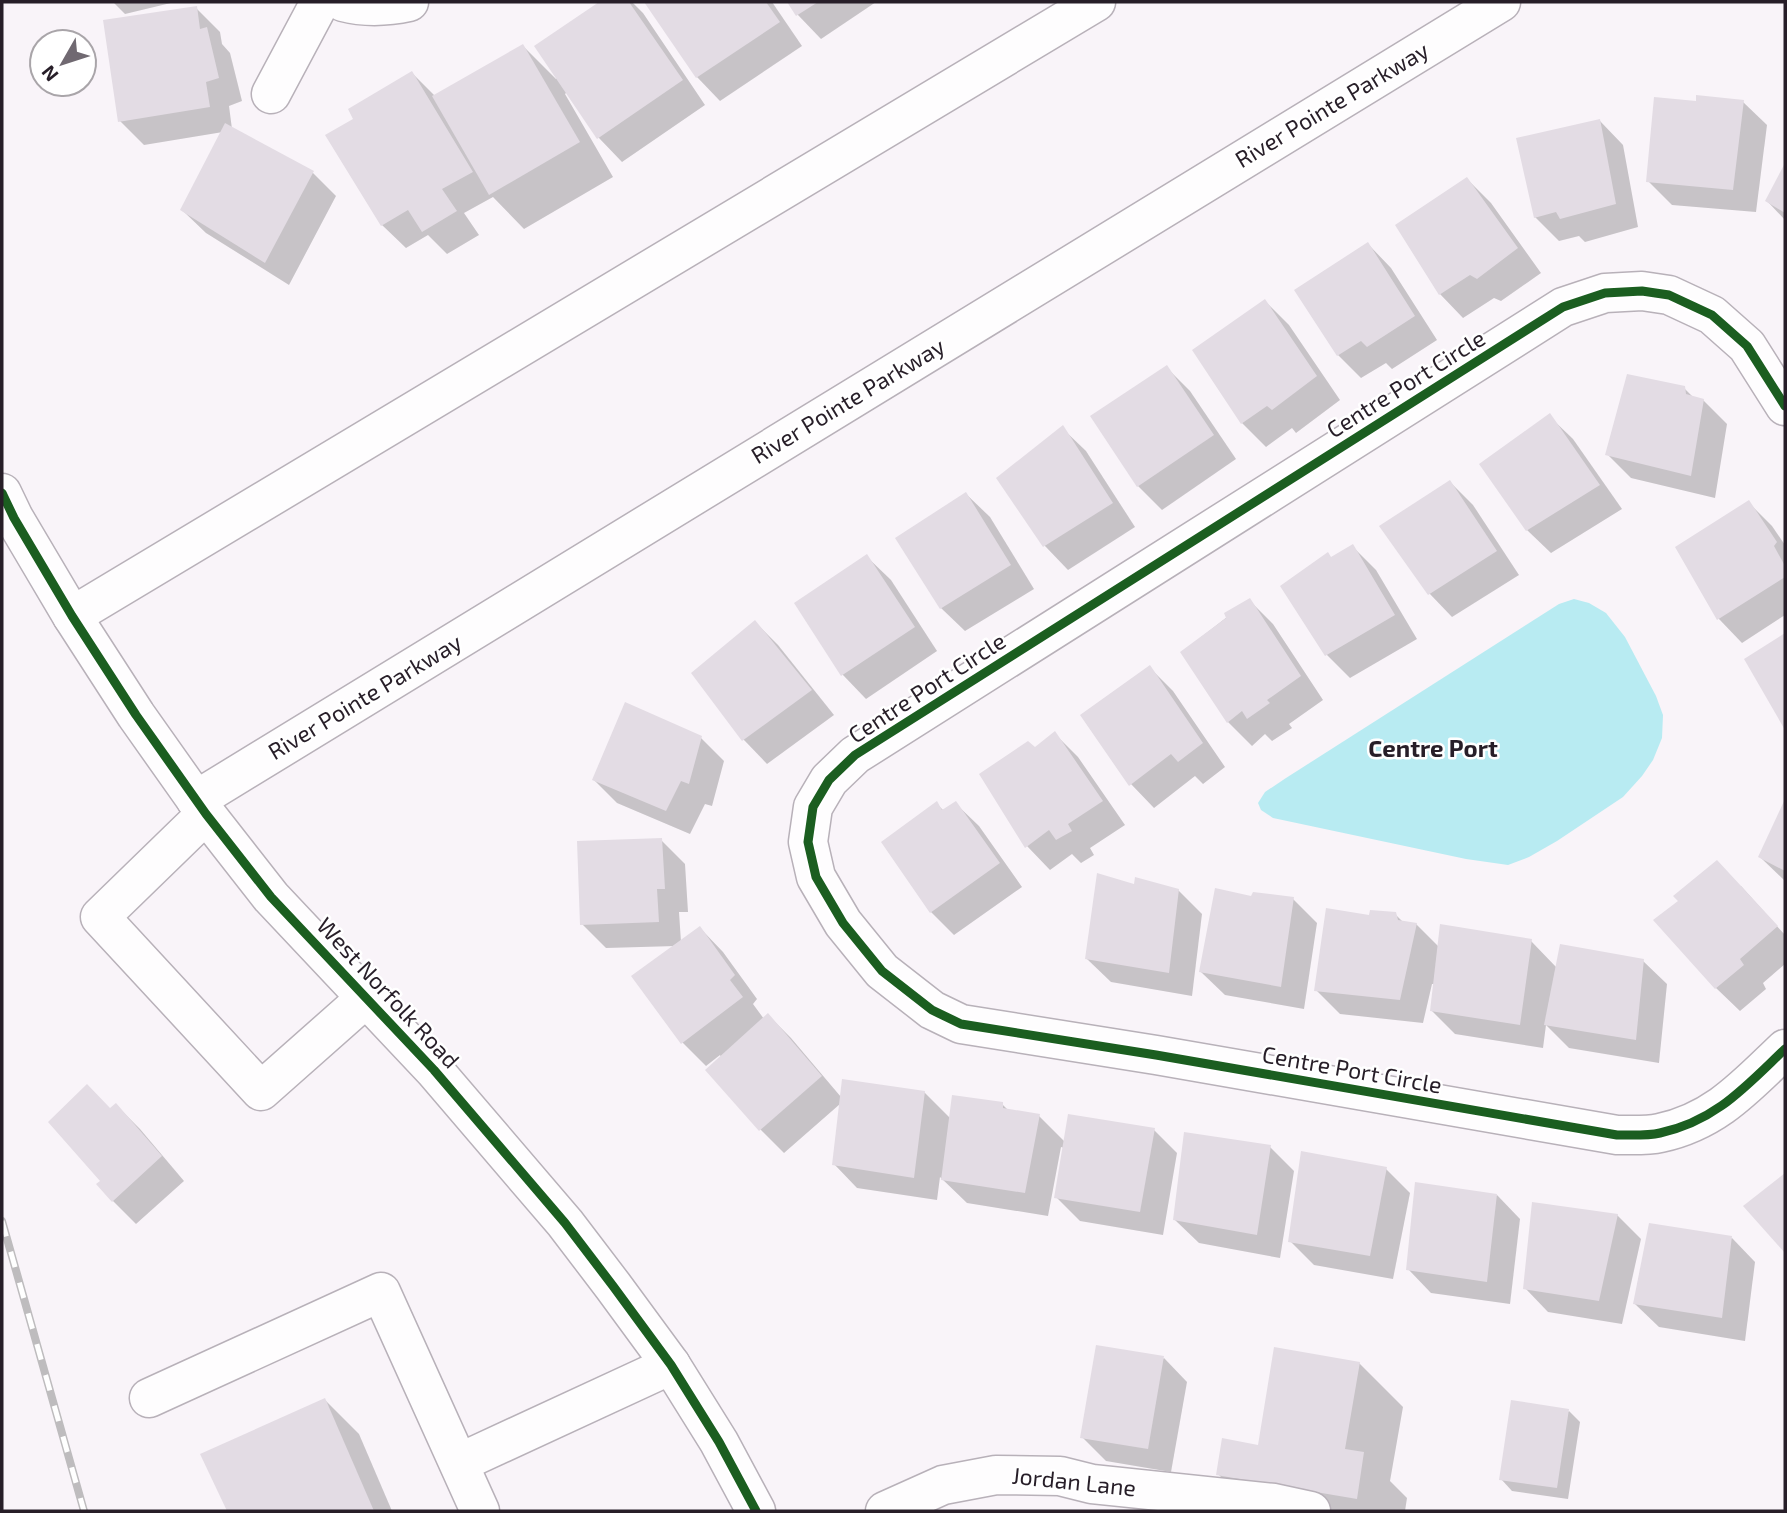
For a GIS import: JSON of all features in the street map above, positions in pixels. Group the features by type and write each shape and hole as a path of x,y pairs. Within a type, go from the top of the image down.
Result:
{"street":[{"path":"271,94 320,2"},
{"path":"343,2 360,7 410,2"},
{"path":"72,616 1096,2"},
{"name":"River Pointe Parkway","path":"366,998 261,1091 100,917 201,807 1501,2"},
{"name":"Centre Port Circle","path":"1785,406 1747,346 1712,315 1668,295 1642,291 1605,293 1563,307 855,755 830,780 813,807 808,842 816,877 843,923 882,971 932,1010 961,1024 1617,1135 1659,1134 1700,1120 1729,1102 1785,1049"},
{"name":"West Norfolk Road","path":"2,493 72,616 136,715 201,807 271,897 434,1070 565,1223 671,1365 719,1442 756,1511"},
{"path":"149,1398 381,1292 480,1511"},
{"path":"459,1463 671,1365"},
{"name":"Jordan Lane","path":"885,1511 943,1485 996,1475 1060,1476 1092,1484 1273,1503 1311,1511"}],"water":[{"path":"1574,599 1589,603 1606,613 1625,637 1663,715 1662,738 1653,760 1623,797 1557,841 1508,865 1466,859 1273,818 1261,810 1258,803 1265,792 1559,604"}],"building":[{"path":"599,2 629,2 683,80 597,139 534,46"},
{"path":"644,2 766,2 780,22 696,78"},
{"path":"787,2 818,2 796,16"},
{"path":"197,6 200,29 207,27 219,78 206,82 210,107 118,122 103,20"},
{"path":"523,44 580,142 489,195 432,96"},
{"path":"412,71 473,172 442,189 457,211 422,232 408,210 381,226 325,135 353,119 348,109"},
{"path":"1696,95 1744,100 1733,190 1646,182 1654,97 1696,101"},
{"path":"1600,119 1616,204 1560,219 1556,212 1534,218 1516,138"},
{"path":"225,123 314,171 265,263 180,210"},
{"path":"1785,163 1785,213 1765,201"},
{"path":"1467,177 1518,248 1477,279 1470,275 1439,295 1395,225"},
{"path":"1368,242 1415,316 1367,347 1361,341 1337,356 1294,290"},
{"path":"1265,299 1317,376 1272,410 1267,406 1241,424 1192,350"},
{"path":"1167,365 1214,435 1137,487 1090,416"},
{"path":"1627,374 1685,386 1686,394 1704,399 1691,476 1605,455"},
{"path":"1550,413 1600,485 1526,531 1479,464"},
{"path":"1063,425 1113,503 1043,547 996,478"},
{"path":"1450,480 1497,551 1428,595 1379,526"},
{"path":"966,492 1011,565 940,609 895,538"},
{"path":"1749,500 1777,542 1774,546 1785,566 1785,577 1717,620 1675,547"},
{"path":"1353,544 1395,615 1325,656 1280,586 1328,552 1331,557"},
{"path":"867,554 915,627 841,676 794,603"},
{"path":"1250,598 1301,676 1267,700 1270,703 1247,719 1242,711 1227,723 1180,652 1226,618 1224,613"},
{"path":"755,620 812,690 742,741 691,673"},
{"path":"1785,633 1785,730 1744,659"},
{"path":"1150,665 1203,743 1178,762 1171,754 1129,786 1080,715"},
{"path":"625,702 702,736 689,784 681,781 666,811 592,780"},
{"path":"1055,731 1103,801 1068,824 1072,831 1056,840 1049,830 1025,848 979,774 1028,741 1035,747"},
{"path":"1785,799 1785,871 1758,857"},
{"path":"937,801 942,810 956,801 1000,863 930,913 881,842"},
{"path":"662,838 665,889 657,889 659,922 580,925 577,841"},
{"path":"1717,860 1778,926 1740,959 1744,965 1715,989 1653,920 1678,901 1673,896"},
{"path":"1097,873 1134,884 1135,877 1179,889 1169,973 1085,959"},
{"path":"1215,888 1251,896 1253,892 1294,897 1281,987 1199,972"},
{"path":"1326,908 1369,915 1370,910 1396,912 1398,920 1417,923 1400,1000 1314,991"},
{"path":"1440,924 1532,939 1520,1025 1430,1011"},
{"path":"700,926 735,975 730,980 743,997 681,1044 631,976"},
{"path":"1560,944 1644,959 1636,1040 1544,1025"},
{"path":"768,1013 822,1076 759,1131 705,1070"},
{"path":"842,1079 925,1091 914,1178 832,1165"},
{"path":"87,1084 110,1108 116,1103 162,1156 112,1202 96,1184 100,1181 48,1122"},
{"path":"952,1095 1003,1102 1003,1108 1040,1114 1025,1193 941,1180"},
{"path":"1068,1114 1155,1128 1140,1212 1054,1198"},
{"path":"1184,1132 1271,1145 1257,1235 1173,1220"},
{"path":"1301,1151 1387,1167 1370,1256 1288,1242"},
{"path":"1785,1173 1785,1253 1743,1206"},
{"path":"1415,1182 1497,1194 1487,1282 1406,1270"},
{"path":"1532,1202 1618,1214 1599,1301 1523,1289"},
{"path":"1649,1223 1732,1236 1722,1318 1633,1304"},
{"path":"1096,1345 1164,1356 1148,1449 1080,1438"},
{"path":"1274,1347 1360,1362 1345,1449 1364,1452 1357,1499 1216,1475 1222,1438 1258,1445"},
{"path":"325,1398 374,1511 227,1511 200,1454"},
{"path":"1511,1400 1569,1409 1557,1488 1499,1480"}],"railway":[{"path":"2,1221 84,1511"}],"cycle path":[{"path":"1785,406 1747,346 1712,315 1669,295 1642,291 1605,293 1563,307 855,755 829,780 813,807 808,842 816,877 843,923 882,971 932,1010 961,1024 1617,1135 1655,1134 1698,1120 1729,1100 1785,1049"},
{"path":"2,493 72,616 136,715 206,814 271,897 434,1070 565,1223 671,1365 719,1442 756,1511"}],"district":[{"name":"Centre Port","path":"1433,749"}]}
